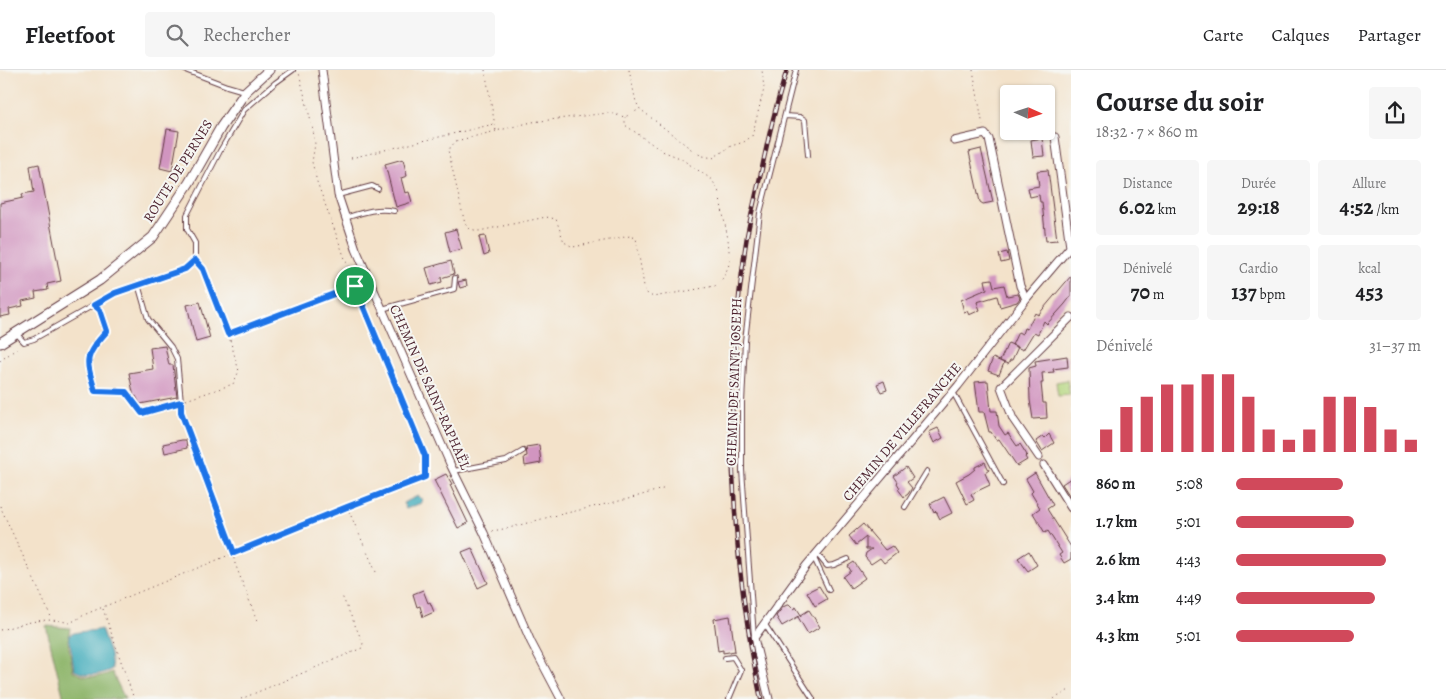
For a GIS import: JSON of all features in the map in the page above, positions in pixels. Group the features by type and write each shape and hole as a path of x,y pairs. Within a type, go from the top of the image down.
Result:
{"street":[{"name":"ROUTE DE PERNES","path":"0,343 100,280 153,237 189,183 221,127 246,91 269,70"},
{"name":"CHEMIN DE SAINT-RAPHAËL","path":"322,70 338,195 356,249 531,642 562,699"},
{"path":"954,141 985,134 989,139 1020,286 1026,299"},
{"path":"1055,137 1071,246"},
{"name":"CHEMIN DE VILLEFRANCHE","path":"754,638 815,555 953,392 1026,299 1071,246"},
{"path":"1039,457 1013,420 1001,387 1071,317"},
{"path":"1044,465 1071,508"},
{"name":"CHEMIN DE SAINT-JOSEPH","path":"754,638 769,699"}],"lane":[{"path":"184,70 246,91"},
{"path":"16,332 24,342 34,339 115,293 185,269 195,260 195,243 187,229 187,215 220,151 244,110 275,83 294,70"},
{"name":"CHEMIN DE SAINT-JOSEPH","path":"754,638 742,470 745,341 760,213 796,70"},
{"path":"785,116 800,117 805,120 808,155"},
{"path":"338,195 372,186 378,188"},
{"path":"345,218 385,209 394,211"},
{"path":"382,309 454,289 455,278"},
{"path":"94,305 100,310 107,331 92,348 87,365 95,391 126,392 142,413 181,402 178,359 148,318 138,284"},
{"path":"953,392 1003,484"},
{"path":"454,471 506,461 523,451"},
{"path":"905,507 927,471"},
{"path":"815,555 828,566 848,559"},
{"path":"815,555 829,590"},
{"path":"764,623 813,699"},
{"path":"725,658 733,657 741,670 729,699"}],"path":[{"path":"0,630 44,619 70,623 234,553 425,477 425,456 355,286 317,182 312,162 313,130 298,70"},
{"path":"485,70 496,131"},
{"path":"629,70 636,102 640,109 696,153 713,158 731,146 744,142 752,136 764,89 762,70"},
{"path":"973,70 985,134"},
{"path":"625,117 625,124 634,133 662,151 680,158 711,179 718,188 728,239 730,262 724,277 715,286 653,297 645,292 636,238 630,236 573,247 564,242 556,220 546,217 479,231 470,229 465,224 448,150 456,141 532,122 608,113 625,117 640,109"},
{"path":"351,158 495,124"},
{"path":"195,260 203,269 228,334 239,371 233,384 181,402 181,412 258,623"},
{"path":"228,334 355,286"},
{"path":"0,361 24,342"},
{"path":"484,533 628,500 666,488"},
{"path":"0,506 52,619"},
{"path":"347,507 376,572"},
{"path":"241,699 362,648 363,643 342,596"},
{"path":"102,608 134,699"},
{"path":"1054,699 1071,689"}],"green space":[{"path":"1067,380 1070,395 1058,396 1056,382"},
{"path":"46,626 70,628 68,641 73,671 92,677 112,672 125,699 64,699"}],"water":[{"path":"418,496 422,499 421,503 406,509 403,503"},
{"path":"101,629 110,654 112,669 93,675 74,670 69,635"}],"building":[{"path":"167,129 179,131 172,171 160,168"},
{"path":"1031,140 1042,140 1044,156 1033,157"},
{"path":"981,149 993,202 983,204 980,202 969,152"},
{"path":"403,159 407,176 401,178 405,193 409,192 412,202 396,207 385,164"},
{"path":"39,164 61,281 47,284 48,290 35,292 36,298 22,301 23,306 9,309 10,315 0,317 0,203 23,198 22,194 34,192 30,166"},
{"path":"1048,170 1057,240 1046,241 1042,202 1040,202 1039,195 1030,197 1028,188 1039,186 1037,171"},
{"path":"456,229 462,249 450,252 445,232"},
{"path":"485,236 489,254 484,256 479,237"},
{"path":"1007,252 1009,261 1001,263 999,254"},
{"path":"451,261 454,274 441,278 442,282 431,285 426,268"},
{"path":"1071,276 1071,296 1065,304 1047,324 1044,321 1038,334 1034,332 1023,350 1012,345 1018,332 1022,334 1024,328 1027,329 1035,313 1038,315"},
{"path":"992,279 994,287 1004,285 1007,296 1018,294 1020,298 1017,302 1000,307 997,296 977,302 980,310 969,315 967,311 964,312 961,300 987,289 985,280"},
{"path":"466,280 467,286 460,288 458,282"},
{"path":"200,302 210,338 196,342 187,305"},
{"path":"1008,343 1018,347 1008,364 1000,361"},
{"path":"165,346 169,365 173,365 177,397 140,404 136,396 134,397 129,373 153,369 150,348"},
{"path":"1067,356 1068,367 1053,369 1054,372 1042,373 1043,403 1046,403 1047,418 1033,419 1030,400 1029,368 1036,366 1035,361"},
{"path":"993,358 1004,363 999,375 988,371"},
{"path":"884,381 887,390 881,392 877,384"},
{"path":"988,381 991,411 997,411 999,426 1005,435 1008,433 1017,446 1020,444 1027,455 1025,457 1027,460 1017,466 999,439 996,440 991,432 989,432 984,412 979,412 975,382"},
{"path":"938,428 943,438 934,443 929,432"},
{"path":"1049,434 1054,443 1042,451 1036,441 1043,436 1045,438"},
{"path":"186,440 187,448 165,453 163,444"},
{"path":"539,445 541,463 525,466 526,447"},
{"path":"985,462 989,470 985,473 990,485 971,494 974,500 967,504 956,481"},
{"path":"906,467 913,478 907,482 912,488 904,497 898,489 900,488 894,476"},
{"path":"1035,473 1053,505 1047,509 1071,547 1071,559 1064,563 1059,555 1062,553 1048,531 1045,533 1033,513 1040,508 1031,493 1033,491 1026,479"},
{"path":"446,474 468,523 458,528 434,480"},
{"path":"1071,478 1071,498 1062,484"},
{"path":"944,497 952,513 940,519 936,511 934,513 930,504"},
{"path":"863,524 885,550 892,546 897,553 884,563 880,558 871,564 865,557 866,553 872,549 866,549 866,537 856,545 849,536"},
{"path":"472,548 488,583 478,588 462,552"},
{"path":"1029,551 1037,565 1028,571 1018,558"},
{"path":"854,562 865,578 851,588 843,577 851,571 848,566"},
{"path":"819,586 827,599 815,606 807,592"},
{"path":"423,590 434,612 423,617 420,606 417,607 413,594"},
{"path":"787,605 793,609 796,607 801,615 782,626 776,616"},
{"path":"809,610 820,627 808,634 798,617"},
{"path":"730,616 735,651 723,653 723,650 718,651 714,619"}],"railway":[{"path":"761,699 750,642 736,526 732,410 739,294 747,236 772,121 787,70"}],"route":[{"path":"195,260 203,269 228,334 355,286 425,456 425,477 234,553 181,412 181,402 142,413 126,392 95,391 87,365 92,348 107,331 100,310 94,305 115,293 185,269 195,260"}]}
